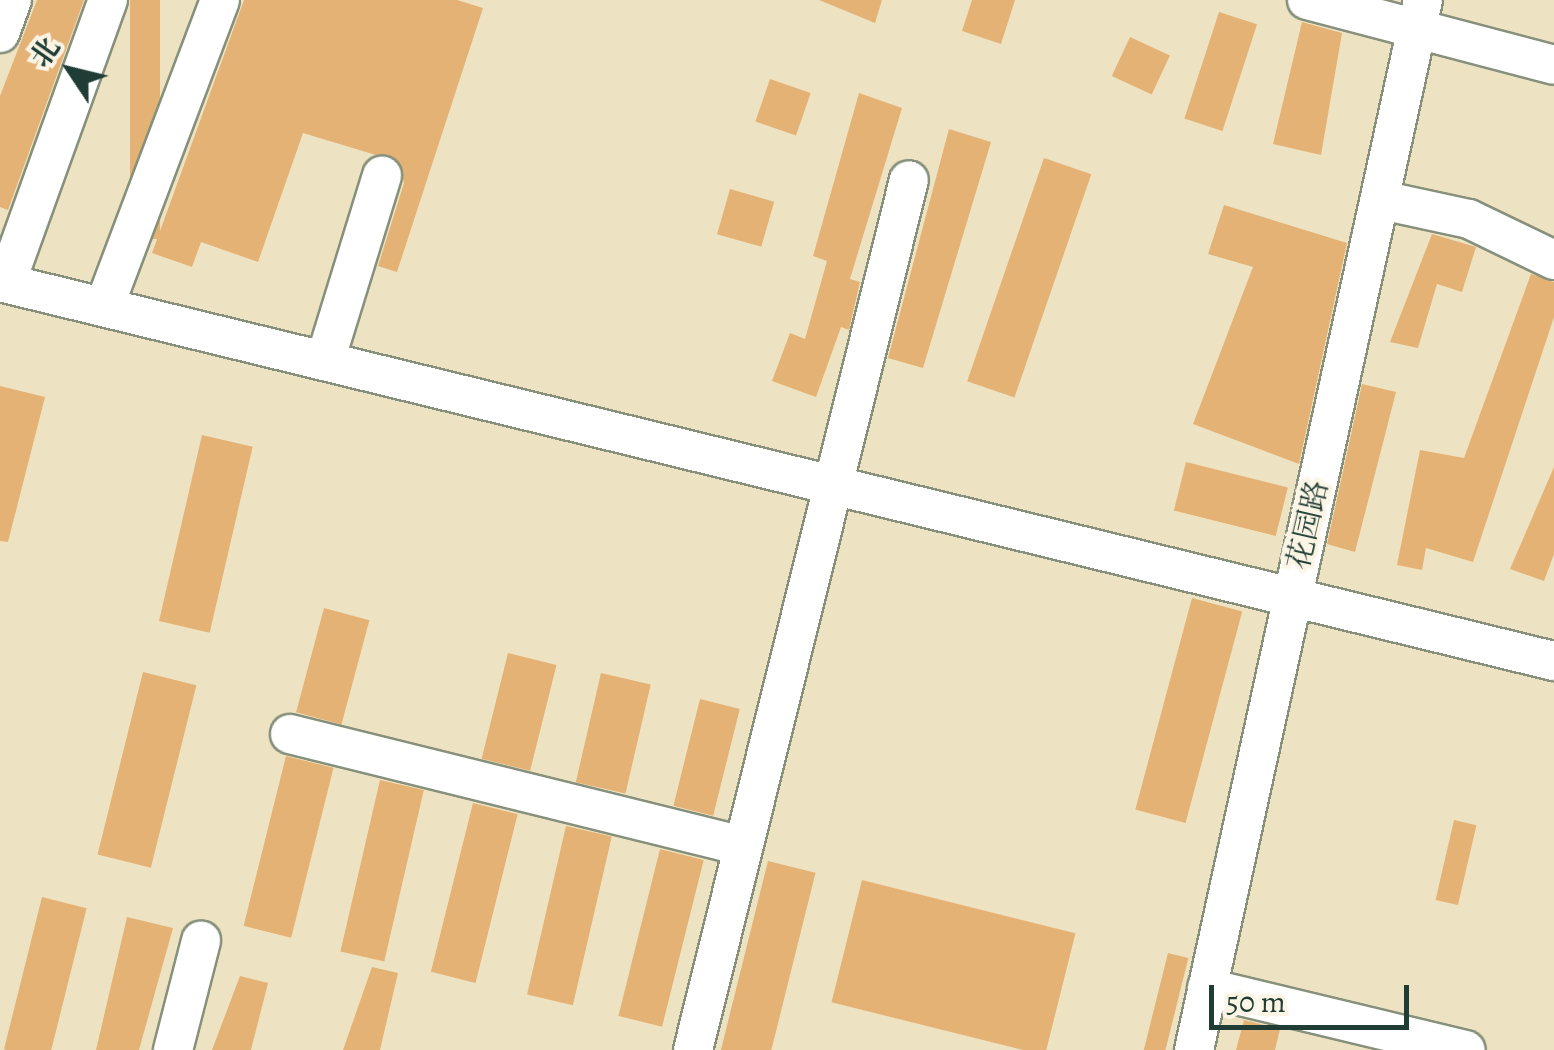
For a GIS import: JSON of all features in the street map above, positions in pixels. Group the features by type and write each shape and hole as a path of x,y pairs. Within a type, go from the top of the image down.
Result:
{"street":[{"path":"0,34 12,0"},
{"path":"108,0 3,282 1554,661"},
{"path":"104,307 220,0"},
{"path":"1307,0 1420,14 1554,65"},
{"name":"花园路","path":"1194,1050 1420,14"},
{"path":"325,362 382,176"},
{"path":"693,1050 828,485 908,180"},
{"path":"1381,200 1469,219 1554,260"},
{"path":"290,734 742,846"},
{"path":"173,1050 200,941"},
{"path":"1207,988 1466,1050"}],"building":[{"path":"37,0 84,0 8,210 0,207 0,96"},
{"path":"130,0 160,0 160,239 130,239"},
{"path":"244,0 457,0 483,8 397,272 378,266 404,183 399,162 303,133 258,262 201,242 192,267 152,253"},
{"path":"819,0 882,0 875,23"},
{"path":"972,0 1015,0 1001,44 962,31"},
{"path":"1219,12 1257,24 1222,131 1184,119"},
{"path":"1302,22 1342,33 1321,155 1273,144"},
{"path":"1130,37 1170,56 1152,95 1112,76"},
{"path":"770,79 811,93 796,136 755,122"},
{"path":"859,93 902,108 850,279 860,282 849,330 841,327 816,397 772,381 790,333 805,339 827,261 813,256"},
{"path":"949,129 991,142 923,368 888,358"},
{"path":"1044,158 1091,174 1014,397 967,381"},
{"path":"730,189 774,202 761,247 717,234"},
{"path":"1224,205 1347,243 1299,464 1193,424 1253,267 1208,254"},
{"path":"1432,234 1476,247 1462,292 1437,284 1418,348 1390,342"},
{"path":"1531,274 1554,282 1554,317 1473,562 1426,548 1422,570 1397,565 1420,450 1464,458"},
{"path":"1362,384 1396,392 1355,552 1327,544"},
{"path":"0,386 45,397 8,542 0,541"},
{"path":"202,435 253,447 210,633 159,621"},
{"path":"1186,462 1288,487 1276,536 1174,511"},
{"path":"1554,467 1554,554 1544,581 1510,569"},
{"path":"1192,598 1242,611 1186,823 1135,810"},
{"path":"324,608 369,620 341,724 296,712"},
{"path":"508,653 557,665 530,771 482,759"},
{"path":"143,672 196,685 151,868 98,854"},
{"path":"601,673 651,684 625,794 576,782"},
{"path":"700,699 740,709 713,816 673,806"},
{"path":"286,756 334,768 291,938 244,926"},
{"path":"380,780 424,790 384,962 340,951"},
{"path":"473,803 518,814 476,983 431,972"},
{"path":"1454,820 1476,825 1458,905 1436,900"},
{"path":"566,826 612,837 573,1005 527,995"},
{"path":"660,849 704,860 662,1027 618,1016"},
{"path":"768,861 816,873 771,1050 721,1050"},
{"path":"862,880 1075,933 1046,1050 1023,1050 832,1002"},
{"path":"42,897 87,908 51,1050 4,1049"},
{"path":"127,917 173,928 139,1050 96,1050"},
{"path":"1168,953 1188,958 1165,1050 1144,1050"},
{"path":"372,967 398,973 380,1050 343,1050"},
{"path":"240,976 268,983 251,1050 212,1050"},
{"path":"1244,1020 1280,1029 1275,1050 1236,1050"}]}
